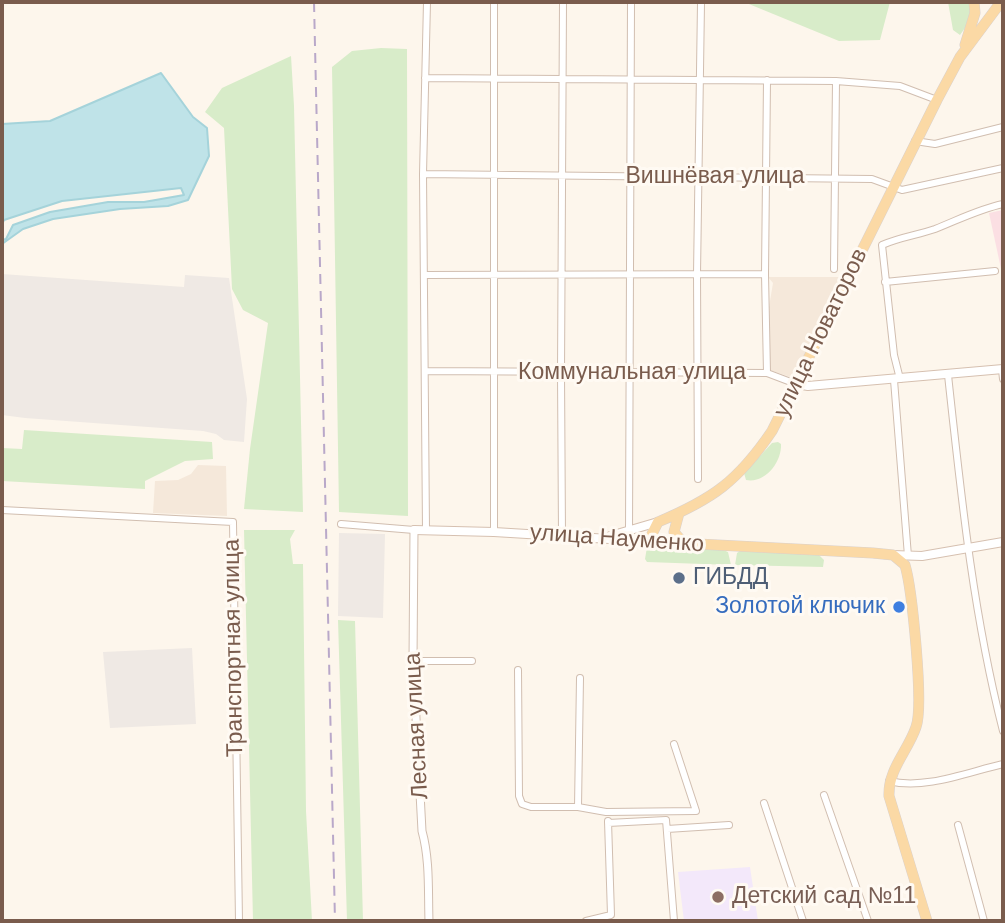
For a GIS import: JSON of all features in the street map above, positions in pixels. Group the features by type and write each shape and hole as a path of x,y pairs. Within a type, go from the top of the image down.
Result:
{"main road":[{"path":"963,52 975,13 974,2"},
{"path":"963,52 1001,2"},
{"name":"улица Новаторов","path":"604,538 658,522 718,492 743,470 772,431 915,141 963,52"},
{"name":"Коммунальная улица","path":"796,384 808,386 1003,373"},
{"path":"674,537 679,513"},
{"path":"659,542 652,534 658,522 667,525 674,537"},
{"name":"улица Науменко","path":"415,530 659,542 674,537 687,543 893,555 906,561"},
{"path":"927,921 891,804 890,781 917,725 920,708 906,561 1003,542"}],"street":[{"path":"426,530 423,174 427,2"},
{"path":"494,2 494,532"},
{"path":"562,536 563,2"},
{"path":"629,531 631,2"},
{"path":"698,480 698,80 701,3"},
{"path":"425,78 836,81 900,86 937,100"},
{"path":"767,80 767,373"},
{"path":"834,268 836,81"},
{"path":"915,141 935,144 1003,127"},
{"name":"Вишнёвая улица","path":"423,174 872,179 902,190 1003,168"},
{"path":"906,561 897,380 882,245 898,238 933,230 988,207 1003,204"},
{"path":"885,282 995,271"},
{"path":"425,275 765,274"},
{"name":"Коммунальная улица","path":"425,371 767,373 796,384"},
{"path":"948,375 967,548 988,670 1003,731"},
{"name":"Транспортная улица","path":"2,510 233,522 239,921"},
{"name":"улица Науменко","path":"341,524 415,530"},
{"name":"Лесная улица","path":"415,530 413,661 422,831 428,869 429,921"},
{"path":"413,661 472,661"},
{"path":"517,670 519,796 522,804 531,807 578,807 606,812 696,811 674,744"},
{"path":"578,807 580,678"},
{"path":"890,781 903,784 940,779 1003,764"},
{"path":"824,795 868,921"},
{"path":"764,803 803,921"},
{"path":"586,921 611,915 606,812"},
{"path":"608,823 666,820 674,921"},
{"path":"667,829 729,825"},
{"path":"958,825 984,921"}],"shaded area":[{"path":"1003,210 1003,278 989,213"},
{"path":"2,274 184,287 185,275 229,278 247,399 244,442 224,440 216,434 203,431 2,415"},
{"path":"768,277 841,277 793,378 770,370 769,307 773,283"},
{"path":"198,465 226,466 227,516 153,513 155,481 178,480 191,474"},
{"path":"339,533 385,534 383,618 338,616"},
{"path":"192,648 196,724 110,728 103,652"},
{"name":"Детский сад №11","path":"750,867 758,921 684,921 678,872"}],"green space":[{"path":"744,2 890,2 880,40 839,41"},
{"path":"948,2 971,2 970,21 960,35 953,30"},
{"path":"407,49 408,516 339,512 332,67 352,51"},
{"path":"291,56 303,512 244,509 268,323 243,310 232,289 224,128 205,112 222,88"},
{"path":"24,430 212,442 213,459 185,461 145,481 145,489 2,481 2,448 22,449"},
{"path":"772,443 781,444 781,451 771,470 760,479 746,480 744,473"},
{"path":"244,530 295,530 290,539 293,564 303,564 306,811 312,921 253,921"},
{"path":"647,547 723,550 728,552 731,565 647,562"},
{"path":"737,553 819,555 824,560 823,567 735,565"},
{"path":"338,620 355,621 363,921 347,921"}],"water":[{"path":"161,73 193,117 207,128 209,156 188,200 168,206 120,209 53,219 23,229 2,244 13,225 50,212 108,202 144,202 184,195 181,188 62,201 4,220 2,225 2,124 50,121"}],"railway":[{"path":"314,2 335,921"}],"place":[{"name":"ГИБДД","path":"679,578"},
{"name":"Золотой ключик","path":"899,607"},
{"name":"Детский сад №11","path":"718,897"}]}
